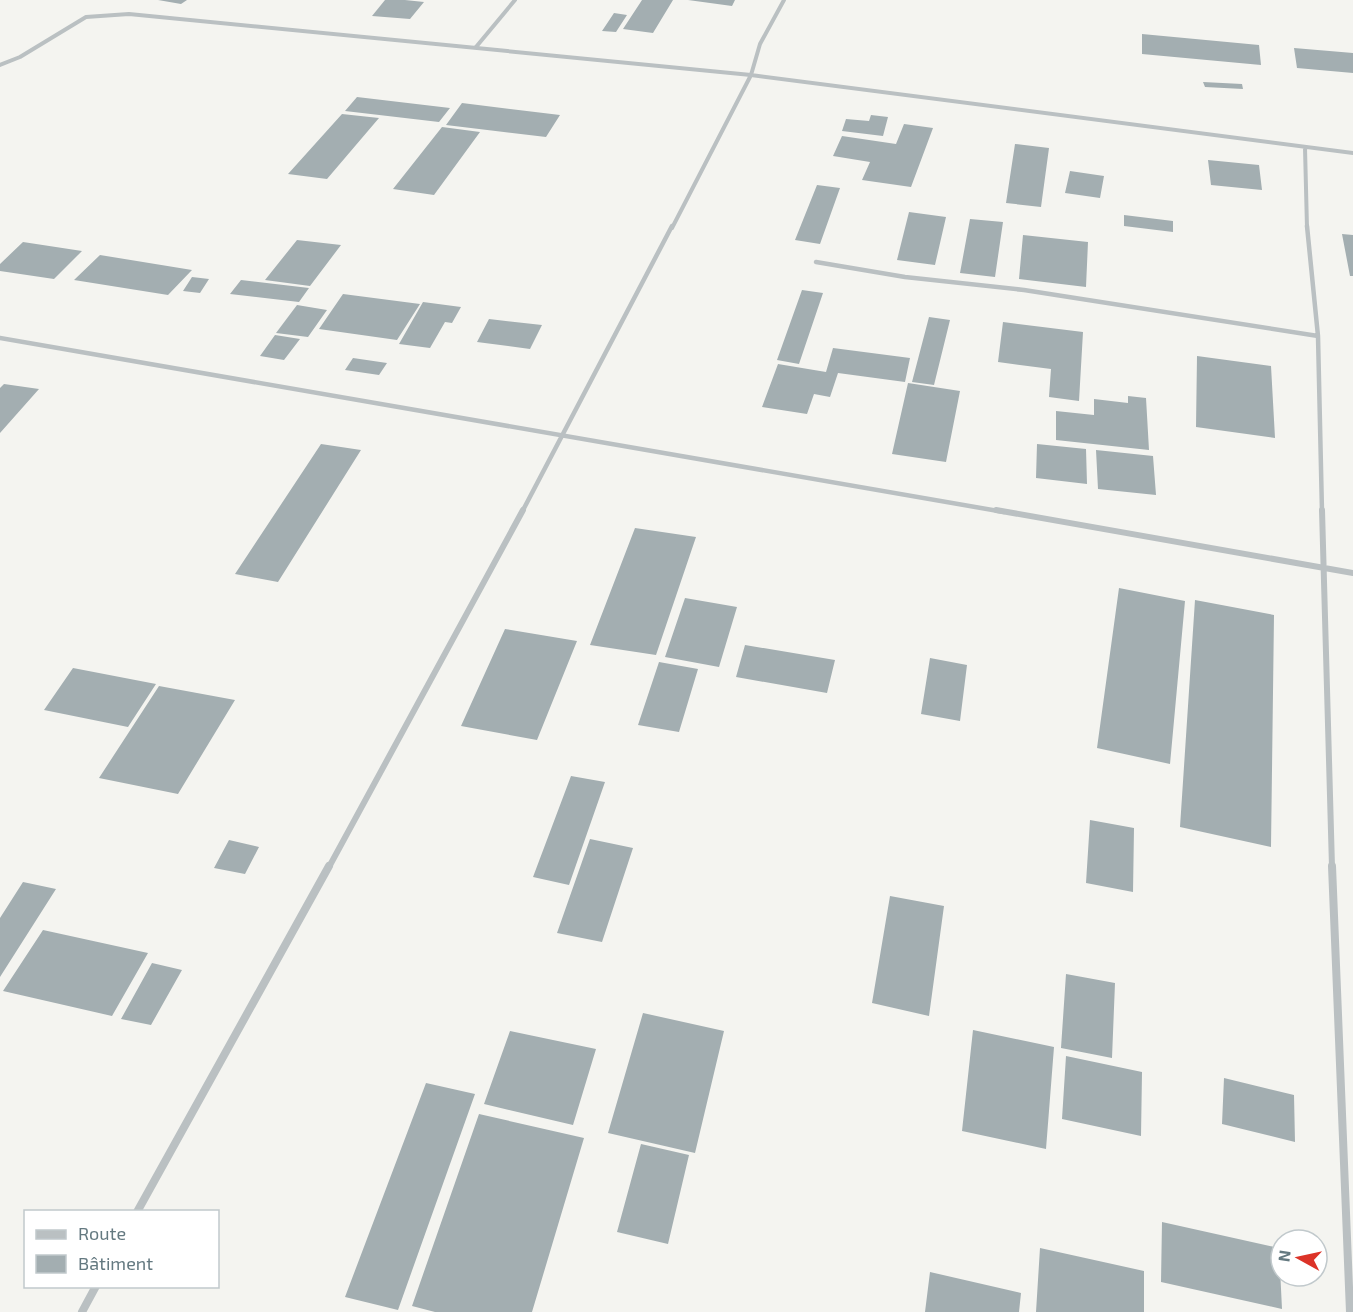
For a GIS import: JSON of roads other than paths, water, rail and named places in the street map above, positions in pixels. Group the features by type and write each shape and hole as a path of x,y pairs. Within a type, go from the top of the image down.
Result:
{"street":[{"path":"476,47 515,0"},
{"path":"138,1210 326,872 564,434 751,75 760,44 784,0"},
{"path":"0,64 20,57 86,17 129,14 751,75 1353,153"},
{"path":"1305,148 1307,231 1318,336 1328,764 1350,1312"},
{"path":"816,262 905,277 1024,290 1318,336"},
{"path":"0,338 564,434 1353,573"},
{"path":"82,1312 95,1288"}]}
